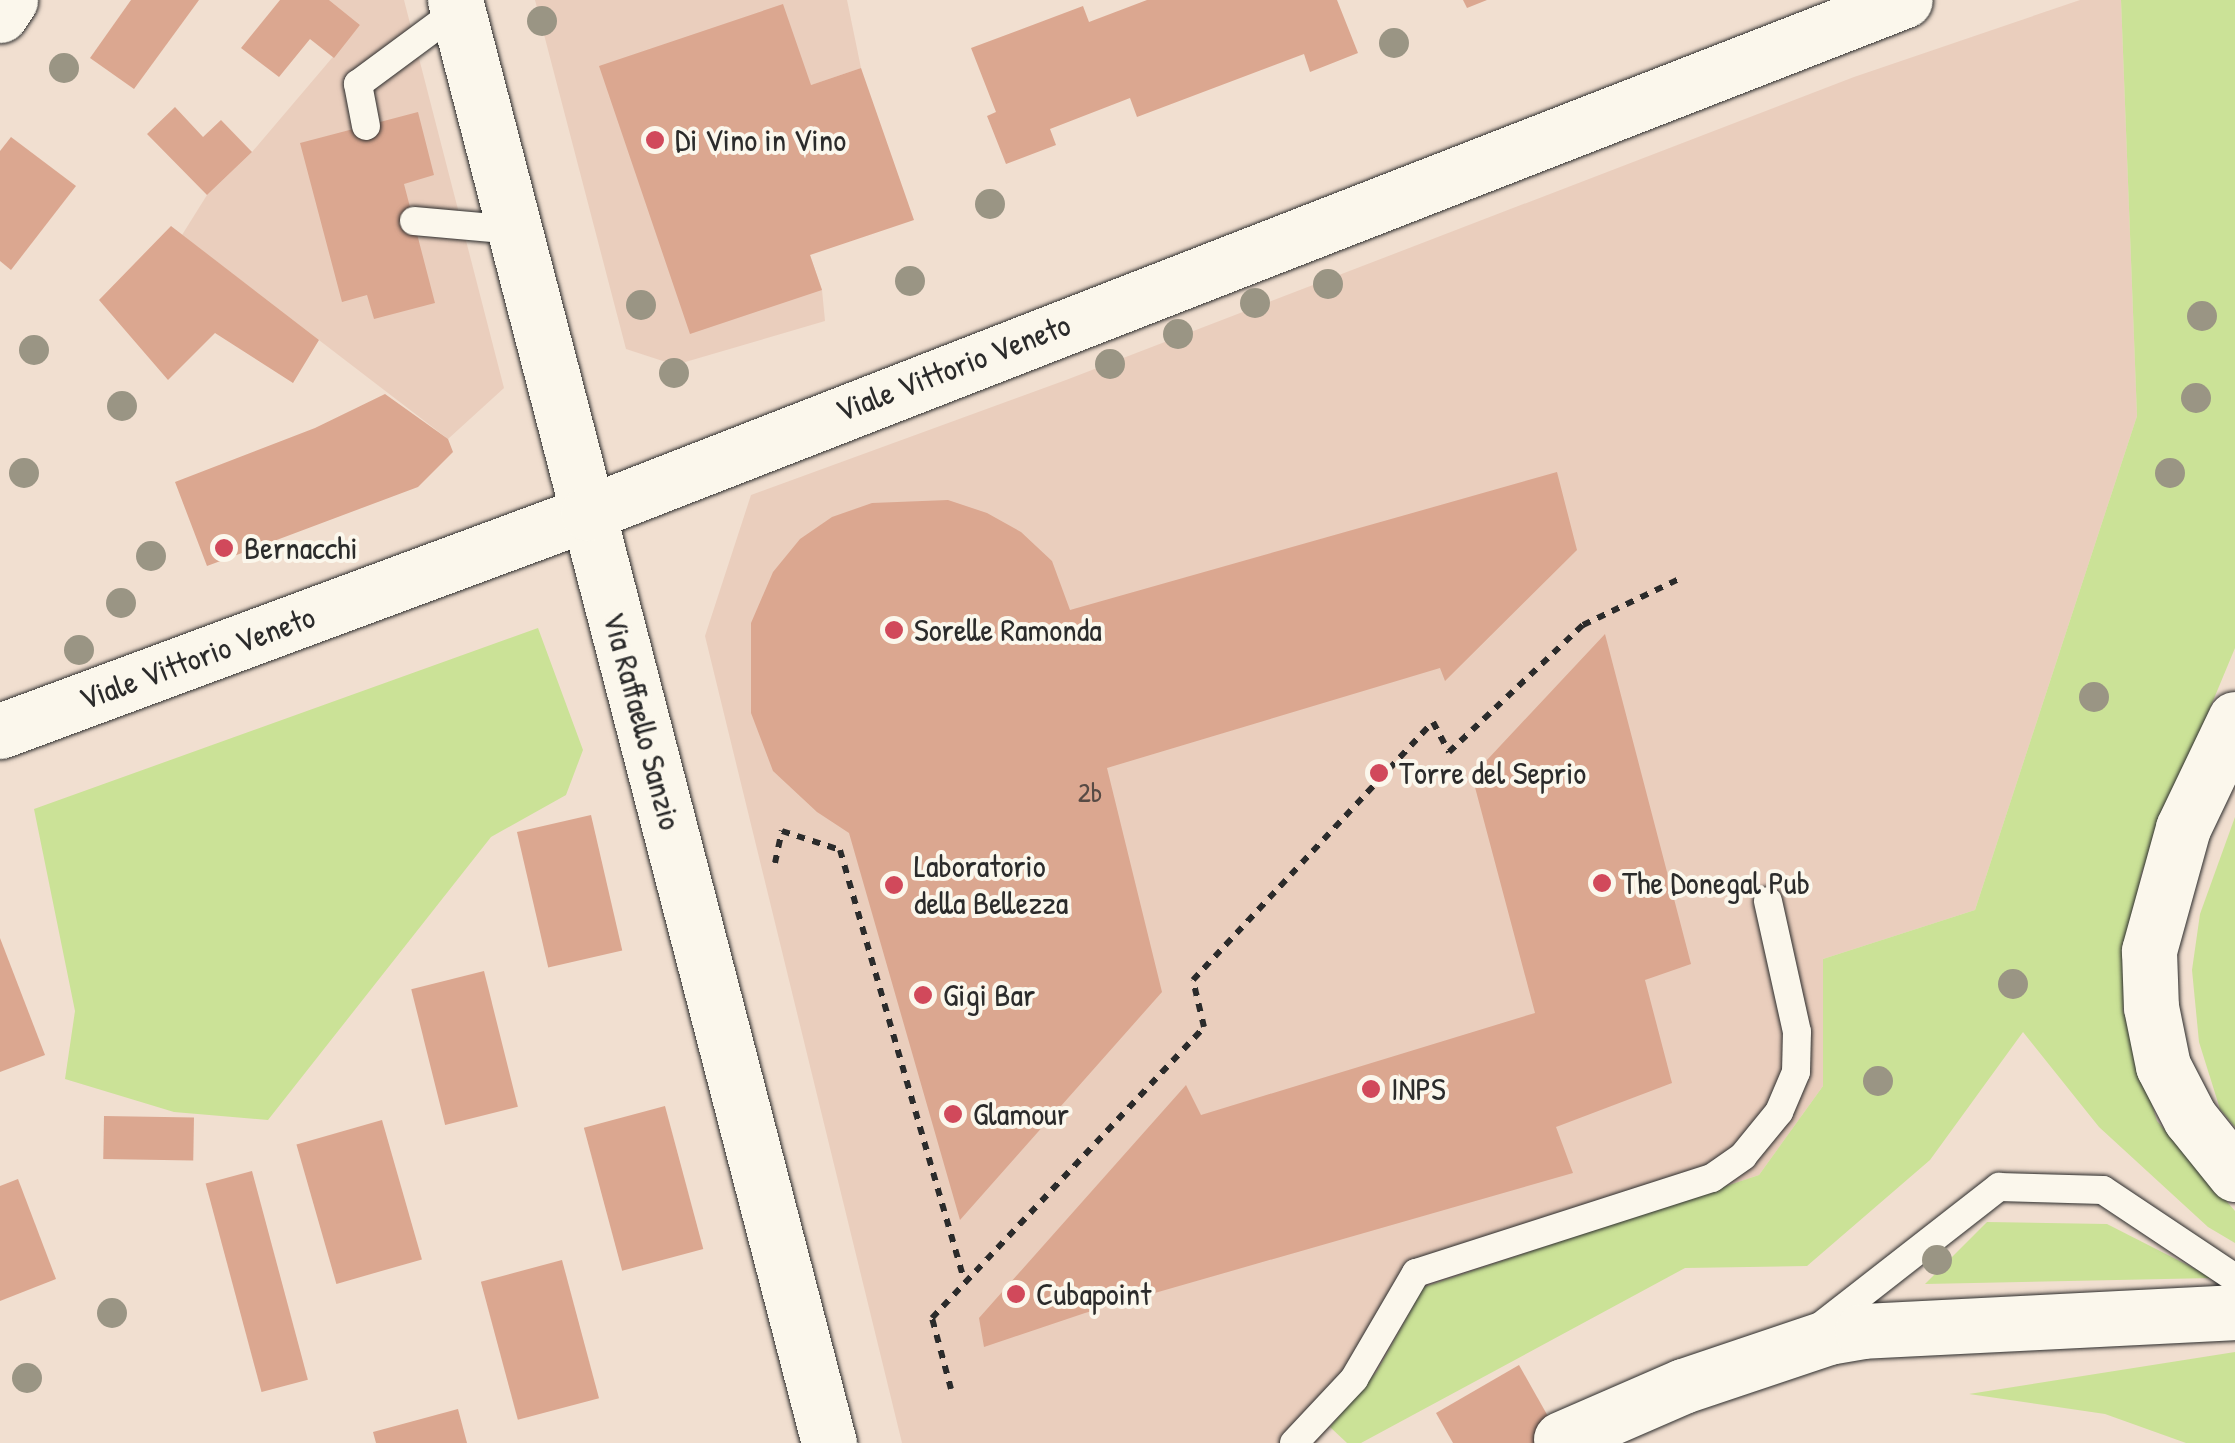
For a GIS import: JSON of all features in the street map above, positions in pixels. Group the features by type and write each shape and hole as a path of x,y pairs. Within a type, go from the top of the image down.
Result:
{"main road":[{"path":"0,14 10,0"},
{"name":"Viale Vittorio Veneto","path":"0,731 588,513 1905,0"},
{"name":"Via Raffaello Sanzio","path":"456,5 829,1443"},
{"path":"2235,718 2183,828 2149,951 2151,1007 2163,1066 2190,1118 2235,1174"},
{"path":"1561,1439 1683,1386 1797,1344 1862,1331 2235,1312"}],"lane":[{"path":"366,126 358,84 456,5"},
{"path":"414,221 515,230"},
{"path":"1294,1443 1354,1379 1416,1273 1712,1178 1743,1156 1779,1112 1796,1072 1797,1032 1768,901"},
{"path":"1797,1344 1998,1187 2103,1190 2235,1278"}],"path":[{"path":"952,1389 932,1318 1204,1026 1193,980 1432,722 1448,752 1583,625 1682,578"},
{"path":"775,863 782,831 840,850 964,1280"}],"shaded area":[{"path":"329,0 404,0 504,388 448,439 182,235 207,195 252,152 360,25"},
{"path":"535,0 847,0 861,68 709,120 810,255 822,290 825,321 675,365 626,349"},
{"name":"Torre del Seprio","path":"2080,0 2121,0 2137,416 1975,910 1823,959 1823,1086 1759,1175 1424,1287 1377,1371 1316,1443 902,1443 705,636 751,495 1066,380 1854,77"}],"green space":[{"path":"2121,0 2235,0 2235,648 2141,874 2123,1010 2157,1121 2235,1211 2235,1243 2208,1227 2099,1127 2023,1032 1930,1160 1807,1266 1685,1268 1361,1443 1347,1443 1330,1427 1377,1371 1424,1287 1759,1175 1823,1086 1823,959 1975,910 2137,416"},
{"path":"538,628 583,750 566,795 491,837 268,1120 174,1112 65,1079 75,1011 34,809"},
{"path":"2235,817 2235,1127 2220,1109 2199,1042 2192,970 2200,914"},
{"path":"1987,1222 2107,1224 2213,1278 1925,1284"},
{"path":"2235,1352 2235,1443 2186,1443 2105,1414 1969,1394"}],"building":[{"path":"131,0 199,0 134,89 90,58"},
{"path":"280,0 329,0 360,25 334,58 310,39 279,77 241,48"},
{"path":"1147,0 1337,0 1358,53 1310,72 1304,54 1137,117 1130,98 1050,129 1056,145 1006,164 987,116 996,112 971,48 1083,6 1089,22"},
{"path":"1463,0 1487,0 1467,8"},
{"path":"783,4 811,85 861,68 914,220 810,255 822,290 690,334 599,66"},
{"path":"175,107 203,137 221,120 252,152 207,195 147,134"},
{"path":"418,112 434,175 404,184 435,303 374,319 367,295 342,302 300,143"},
{"path":"11,137 76,186 11,270 0,261 0,151"},
{"path":"171,226 319,340 293,383 215,333 168,380 99,300"},
{"path":"385,394 448,439 453,452 418,487 207,566 175,482 315,428"},
{"path":"1557,472 1577,550 1445,681 1440,668 1107,768 1162,992 960,1220 849,833 817,812 773,771 751,713 751,623 773,572 800,539 832,517 872,503 948,500 987,513 1021,532 1052,561 1070,610"},
{"path":"1605,634 1691,964 1645,980 1672,1083 1556,1127 1573,1173 1085,1313 984,1347 979,1318 1186,1085 1201,1115 1535,1013 1472,776"},
{"path":"591,815 622,950 548,968 517,832"},
{"path":"0,938 45,1055 0,1072"},
{"path":"484,971 518,1107 445,1125 411,989"},
{"path":"665,1106 703,1249 622,1271 584,1128"},
{"path":"104,1116 194,1118 193,1161 103,1159"},
{"path":"382,1120 422,1259 336,1284 296,1145"},
{"path":"252,1171 308,1380 262,1392 206,1183"},
{"path":"18,1179 56,1279 0,1301 0,1186"},
{"path":"562,1260 599,1398 518,1420 481,1282"},
{"path":"1519,1365 1563,1443 1453,1443 1436,1413"},
{"path":"458,1409 467,1443 376,1443 373,1432"}],"place":[{"name":"Di Vino in Vino","path":"655,140"},
{"name":"Bernacchi","path":"224,548"},
{"name":"Sorelle Ramonda","path":"894,630"},
{"name":"Torre del Seprio","path":"1379,773"},
{"name":"The Donegal Pub","path":"1602,883"},
{"name":"Laboratorio della Bellezza","path":"894,885"},
{"name":"Gigi Bar","path":"923,995"},
{"name":"INPS","path":"1371,1089"},
{"name":"Glamour","path":"953,1114"},
{"name":"Cubapoint","path":"1016,1294"}]}
